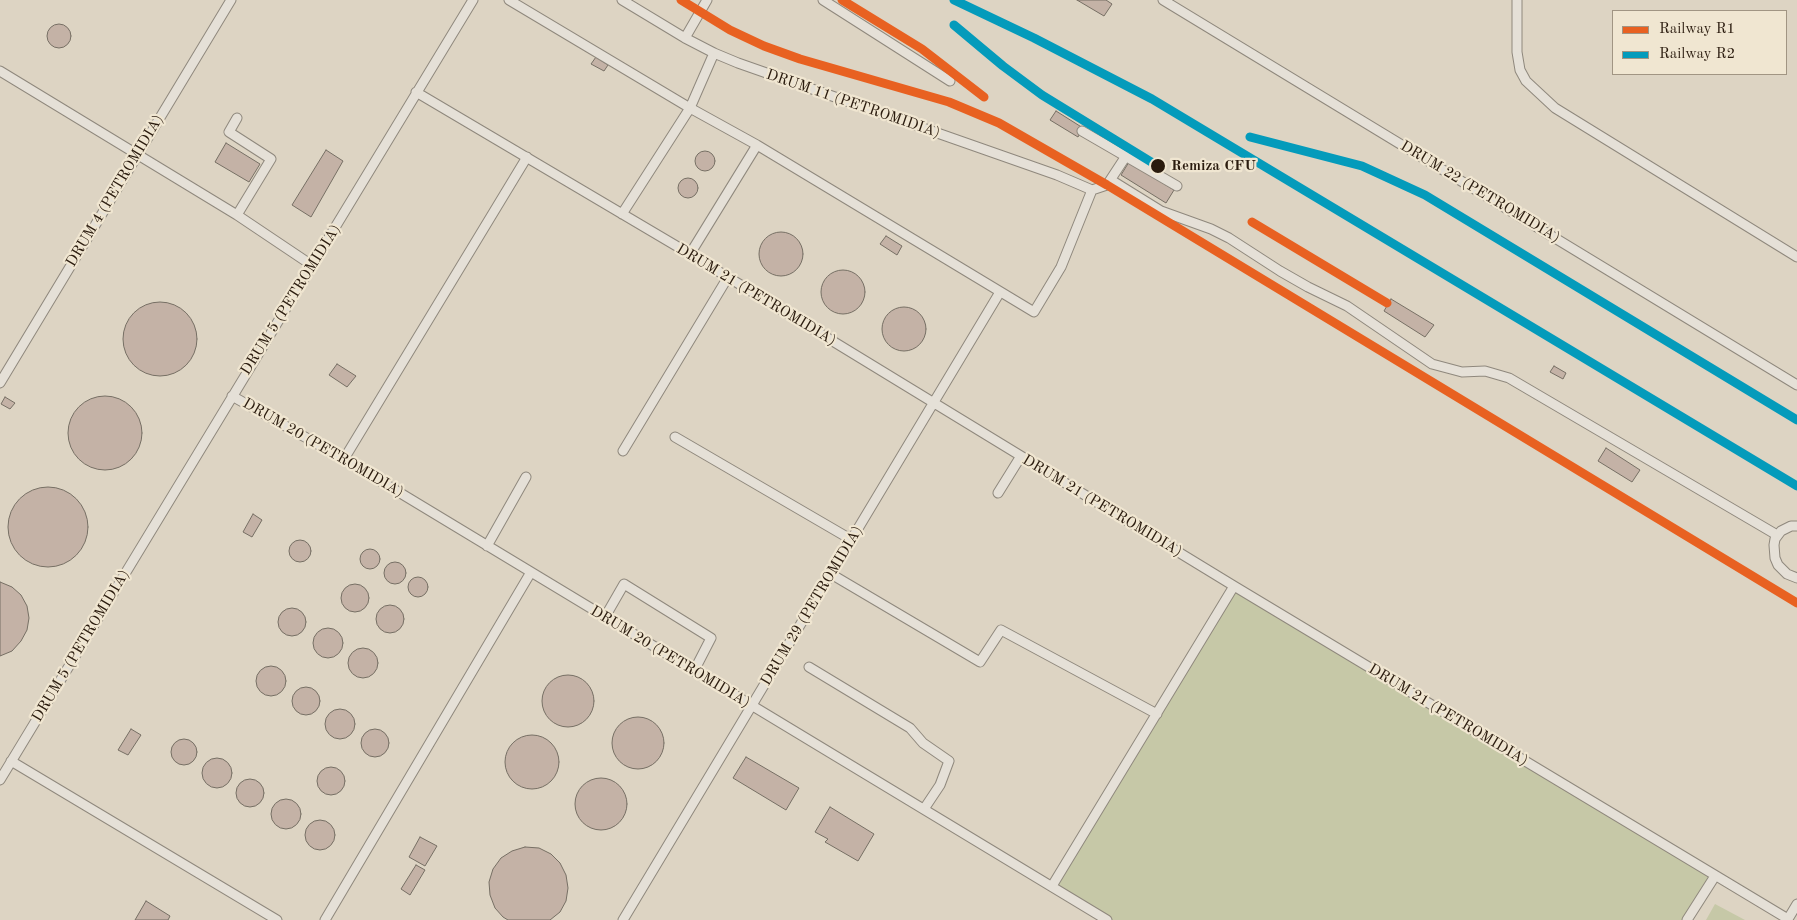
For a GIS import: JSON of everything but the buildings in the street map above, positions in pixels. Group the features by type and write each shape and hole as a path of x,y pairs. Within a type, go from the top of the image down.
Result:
{"lane":[{"name":"DRUM 4 (PETROMIDIA)","path":"0,383 231,0"},
{"name":"DRUM 5 (PETROMIDIA)","path":"0,780 473,0"},
{"path":"509,0 690,108 758,145 1034,312 1062,267 1092,190 1107,185 1126,156"},
{"name":"DRUM 11 (PETROMIDIA)","path":"622,0 685,38 738,63 1057,175 1092,190"},
{"path":"685,38 707,0"},
{"path":"822,0 950,81"},
{"name":"DRUM 22 (PETROMIDIA)","path":"1163,0 1797,385"},
{"path":"1517,0 1517,52 1520,70 1526,81 1555,108 1797,257"},
{"path":"622,214 690,108 714,53"},
{"path":"0,71 237,215 312,266"},
{"name":"DRUM 21 (PETROMIDIA)","path":"416,92 690,254 1234,586 1788,919"},
{"path":"237,118 229,132 271,159 237,215"},
{"path":"1082,131 1177,186"},
{"path":"690,254 758,145"},
{"path":"344,459 527,157"},
{"path":"1111,180 1161,211 1230,238 1280,271 1347,306 1432,364 1462,372 1485,371 1509,378 1777,535"},
{"path":"623,451 728,277"},
{"name":"DRUM 29 (PETROMIDIA)","path":"623,920 1000,292"},
{"name":"DRUM 20 (PETROMIDIA)","path":"232,396 344,459 1107,920"},
{"path":"675,437 852,540"},
{"path":"998,492 1021,456"},
{"path":"487,546 526,477"},
{"path":"1797,526 1785,528 1777,535 1774,544 1774,552 1778,564 1787,574 1797,578"},
{"path":"325,920 531,572"},
{"path":"831,574 980,662 1001,630 1157,714"},
{"path":"605,617 624,584 711,638 694,671"},
{"path":"1052,886 1234,586"},
{"path":"809,667 910,728 923,742 949,761 940,785 924,809"},
{"path":"11,762 277,920"},
{"path":"1687,920 1715,876"},
{"path":"1788,919 1797,904"}],"green space":[{"path":"1234,586 1715,876 1687,920 1108,920 1052,886"},
{"path":"1715,904 1745,920 1706,920"}],"rail line":[{"name":"R1","path":"681,0 730,30 764,46 800,59 949,102 999,123 1107,185 1797,603"},
{"name":"R1","path":"842,0 922,49 984,97"},
{"name":"R2","path":"954,0 1034,38 1152,99 1797,486"},
{"name":"R2","path":"954,25 1003,66 1042,95 1161,168"},
{"name":"R2","path":"1250,137 1362,166 1425,195 1797,420"},
{"name":"R1","path":"1252,222 1387,303"}],"place":[{"name":"Remiza CFU","path":"1158,166"}]}
